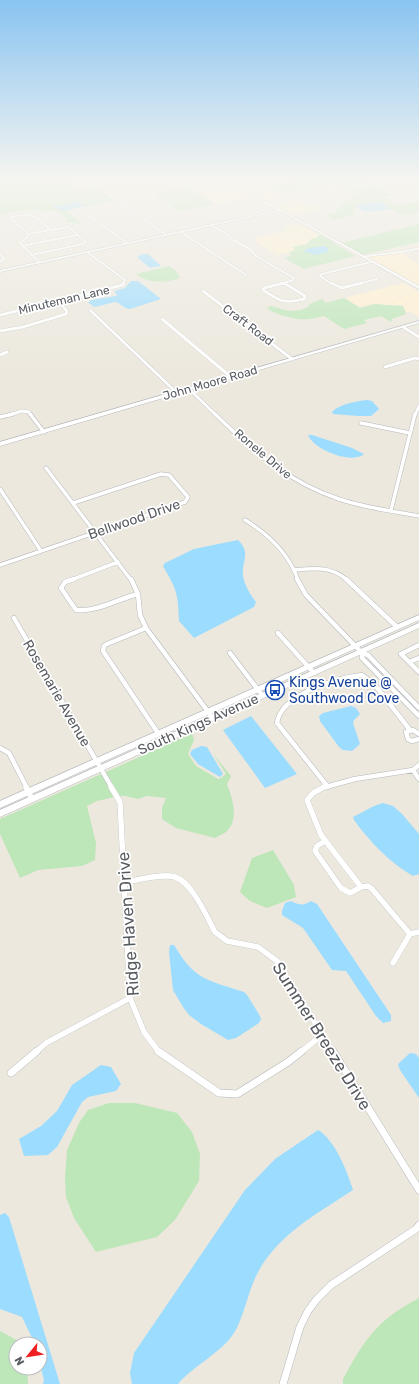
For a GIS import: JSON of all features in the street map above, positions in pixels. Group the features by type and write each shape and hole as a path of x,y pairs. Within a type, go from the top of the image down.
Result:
{"main road":[{"path":"0,271 120,245"},
{"path":"341,245 419,288"},
{"name":"John Moore Road","path":"0,444 419,322"},
{"name":"South Kings Avenue","path":"359,650 397,627 419,617"},
{"name":"South Kings Avenue","path":"0,814 31,795 98,764 310,669 419,625"},
{"name":"South Kings Avenue","path":"98,764 158,733 210,714"},
{"name":"South Kings Avenue","path":"0,805 31,795"}],"street":[{"path":"22,246 29,245"},
{"path":"31,255 81,245"},
{"path":"200,245 246,276"},
{"path":"242,245 250,249 256,256 294,278 293,280 264,288 263,290 281,302 288,303 304,299 305,296 284,283"},
{"path":"22,246 39,262"},
{"path":"363,257 383,253 406,252 419,248"},
{"name":"Minuteman Lane","path":"0,315 123,285 125,280 87,252"},
{"path":"0,254 4,259 0,261"},
{"path":"371,262 322,274 320,276 337,287 342,288 377,279"},
{"name":"Craft Road","path":"203,292 292,359"},
{"path":"0,331 66,314 68,311 57,300"},
{"path":"90,310 177,393"},
{"path":"162,319 231,377"},
{"path":"402,327 419,337"},
{"path":"0,355 7,352"},
{"path":"385,367 415,358 419,359"},
{"name":"Ronele Drive","path":"189,389 272,464 286,475 304,485 331,497 419,516"},
{"path":"391,510 416,410 419,406"},
{"path":"0,417 22,411 29,412 44,432"},
{"path":"361,423 410,433"},
{"path":"46,468 134,583 138,594 140,615 146,628 210,714"},
{"name":"Bellwood Drive","path":"0,565 185,502 188,497 169,476 161,474 73,502"},
{"path":"0,490 41,551"},
{"path":"245,520 254,525 286,557 306,595 359,650 368,655 419,708"},
{"path":"118,562 64,582 62,588 76,610 87,611 125,597 138,594"},
{"path":"294,570 308,568 330,570 340,573 397,627"},
{"name":"Rosemarie Avenue","path":"14,618 98,764"},
{"path":"146,628 107,644 104,646 103,651 158,733"},
{"path":"278,633 310,669"},
{"path":"419,645 401,654 419,672"},
{"path":"359,650 362,658 419,716"},
{"path":"230,653 260,692"},
{"path":"409,662 419,658"},
{"path":"328,787 277,722 278,715 297,696 318,686 362,675 375,685 410,730 418,731"},
{"path":"410,730 406,732 406,738 418,742"},
{"path":"0,748 8,753 31,795"},
{"name":"Ridge Haven Drive","path":"98,764 120,802 130,998 144,1032 159,1052 219,1093 237,1094 288,1062 322,1035"},
{"path":"361,887 321,836 307,800 311,794 328,787 359,778 413,770 419,765"},
{"path":"413,770 419,779"},
{"path":"325,841 317,846 315,851 341,888 350,893 361,887 368,886 410,934"},
{"name":"Summer Breeze Drive","path":"125,882 168,877 174,877 184,882 215,932 221,938 234,944 258,948 265,951 277,961 419,1190"},
{"path":"393,963 410,934 419,932"},
{"path":"11,1074 46,1043 130,998"},
{"path":"283,1384 288,1372 301,1325 308,1311 321,1294 331,1285 416,1229 419,1225"}],"shaded area":[{"path":"261,245 321,245 278,255"},
{"path":"383,254 406,254 404,255 419,264 419,287 365,257"},
{"path":"403,283 419,292 419,317 410,311 406,312 401,305 407,303 401,300 406,303 397,306 373,304 360,307 345,298","holes":["414,293 398,298 397,297"]}],"green space":[{"path":"304,245 337,245 355,256 304,269 284,258 292,255 288,253 295,250 293,247"},
{"path":"344,245 408,245 362,255"},
{"path":"169,266 176,271 180,278 158,282 146,280 136,274"},
{"path":"344,298 360,308 374,304 403,306 406,314 392,319 391,322 381,316 364,320 367,323 344,329 324,316 312,319 298,319 277,314 267,308 271,306 289,311 301,310 322,299 326,303"},
{"path":"192,733 194,740 188,754 196,766 218,779 221,778 226,774 213,754 231,776 227,784 234,808 233,821 226,832 215,838 176,828 162,819 162,808 166,798 147,796 138,799 120,796 106,772"},
{"path":"101,774 114,797 97,801 87,806 96,843 95,860 82,866 38,870 20,878 0,834 0,819"},
{"path":"273,850 294,885 296,897 267,908 250,901 240,892 252,858"},
{"path":"109,1103 135,1103 177,1113 192,1132 200,1154 199,1181 175,1220 157,1237 96,1252 74,1218 66,1197 65,1177 67,1150 79,1123 88,1110"},
{"path":"419,1298 419,1384 343,1384 343,1379 365,1342 382,1323 393,1314"},
{"path":"0,1331 9,1336 8,1376 28,1376 28,1384 0,1384"}],"water":[{"path":"324,246 329,249 327,252 315,255 304,251 309,248"},
{"path":"148,254 161,266 150,268 138,258 138,256"},
{"path":"131,281 138,281 161,299 130,309 115,302 95,307 88,303 91,300 116,296 117,295 114,291 125,288"},
{"path":"367,400 372,401 379,409 371,416 333,414 332,412 344,405"},
{"path":"308,435 352,448 364,454 358,457 350,458 333,454 317,445"},
{"path":"238,540 244,549 245,558 243,576 248,590 256,602 254,607 194,638 179,621 176,592 163,566 165,563 194,549"},
{"path":"351,706 356,708 360,714 353,723 360,744 352,751 343,750 339,747 320,721 319,716 323,713"},
{"path":"251,716 297,774 265,788 223,730"},
{"path":"201,746 207,747 223,774 220,777 198,764 190,754 192,750"},
{"path":"383,803 393,806 419,834 419,874 413,876 388,858 373,844 354,820 353,817 371,807"},
{"path":"291,901 306,904 311,901 317,904 391,1015 391,1021 383,1023 376,1016 346,971 332,970 303,928 282,915 285,903"},
{"path":"170,945 174,945 189,966 203,978 244,992 260,1016 261,1019 259,1023 236,1038 228,1040 189,1015 173,990 169,952"},
{"path":"410,1053 416,1054 419,1058 419,1098 400,1070 398,1064"},
{"path":"101,1065 111,1067 121,1084 116,1091 88,1097 82,1102 57,1147 48,1155 24,1156 19,1139 41,1126 57,1111 72,1085"},
{"path":"318,1130 335,1148 344,1165 353,1190 298,1227 286,1237 264,1262 250,1290 237,1327 222,1347 184,1377 178,1384 132,1384 130,1373 134,1353 245,1190 275,1159"},
{"path":"5,1213 9,1217 45,1336 31,1336 22,1317 0,1309 0,1215"},
{"path":"48,1345 60,1384 43,1384 43,1376 48,1376"}],"place":[{"name":"Kings Avenue @ Southwood Cove","path":"275,690"}]}
